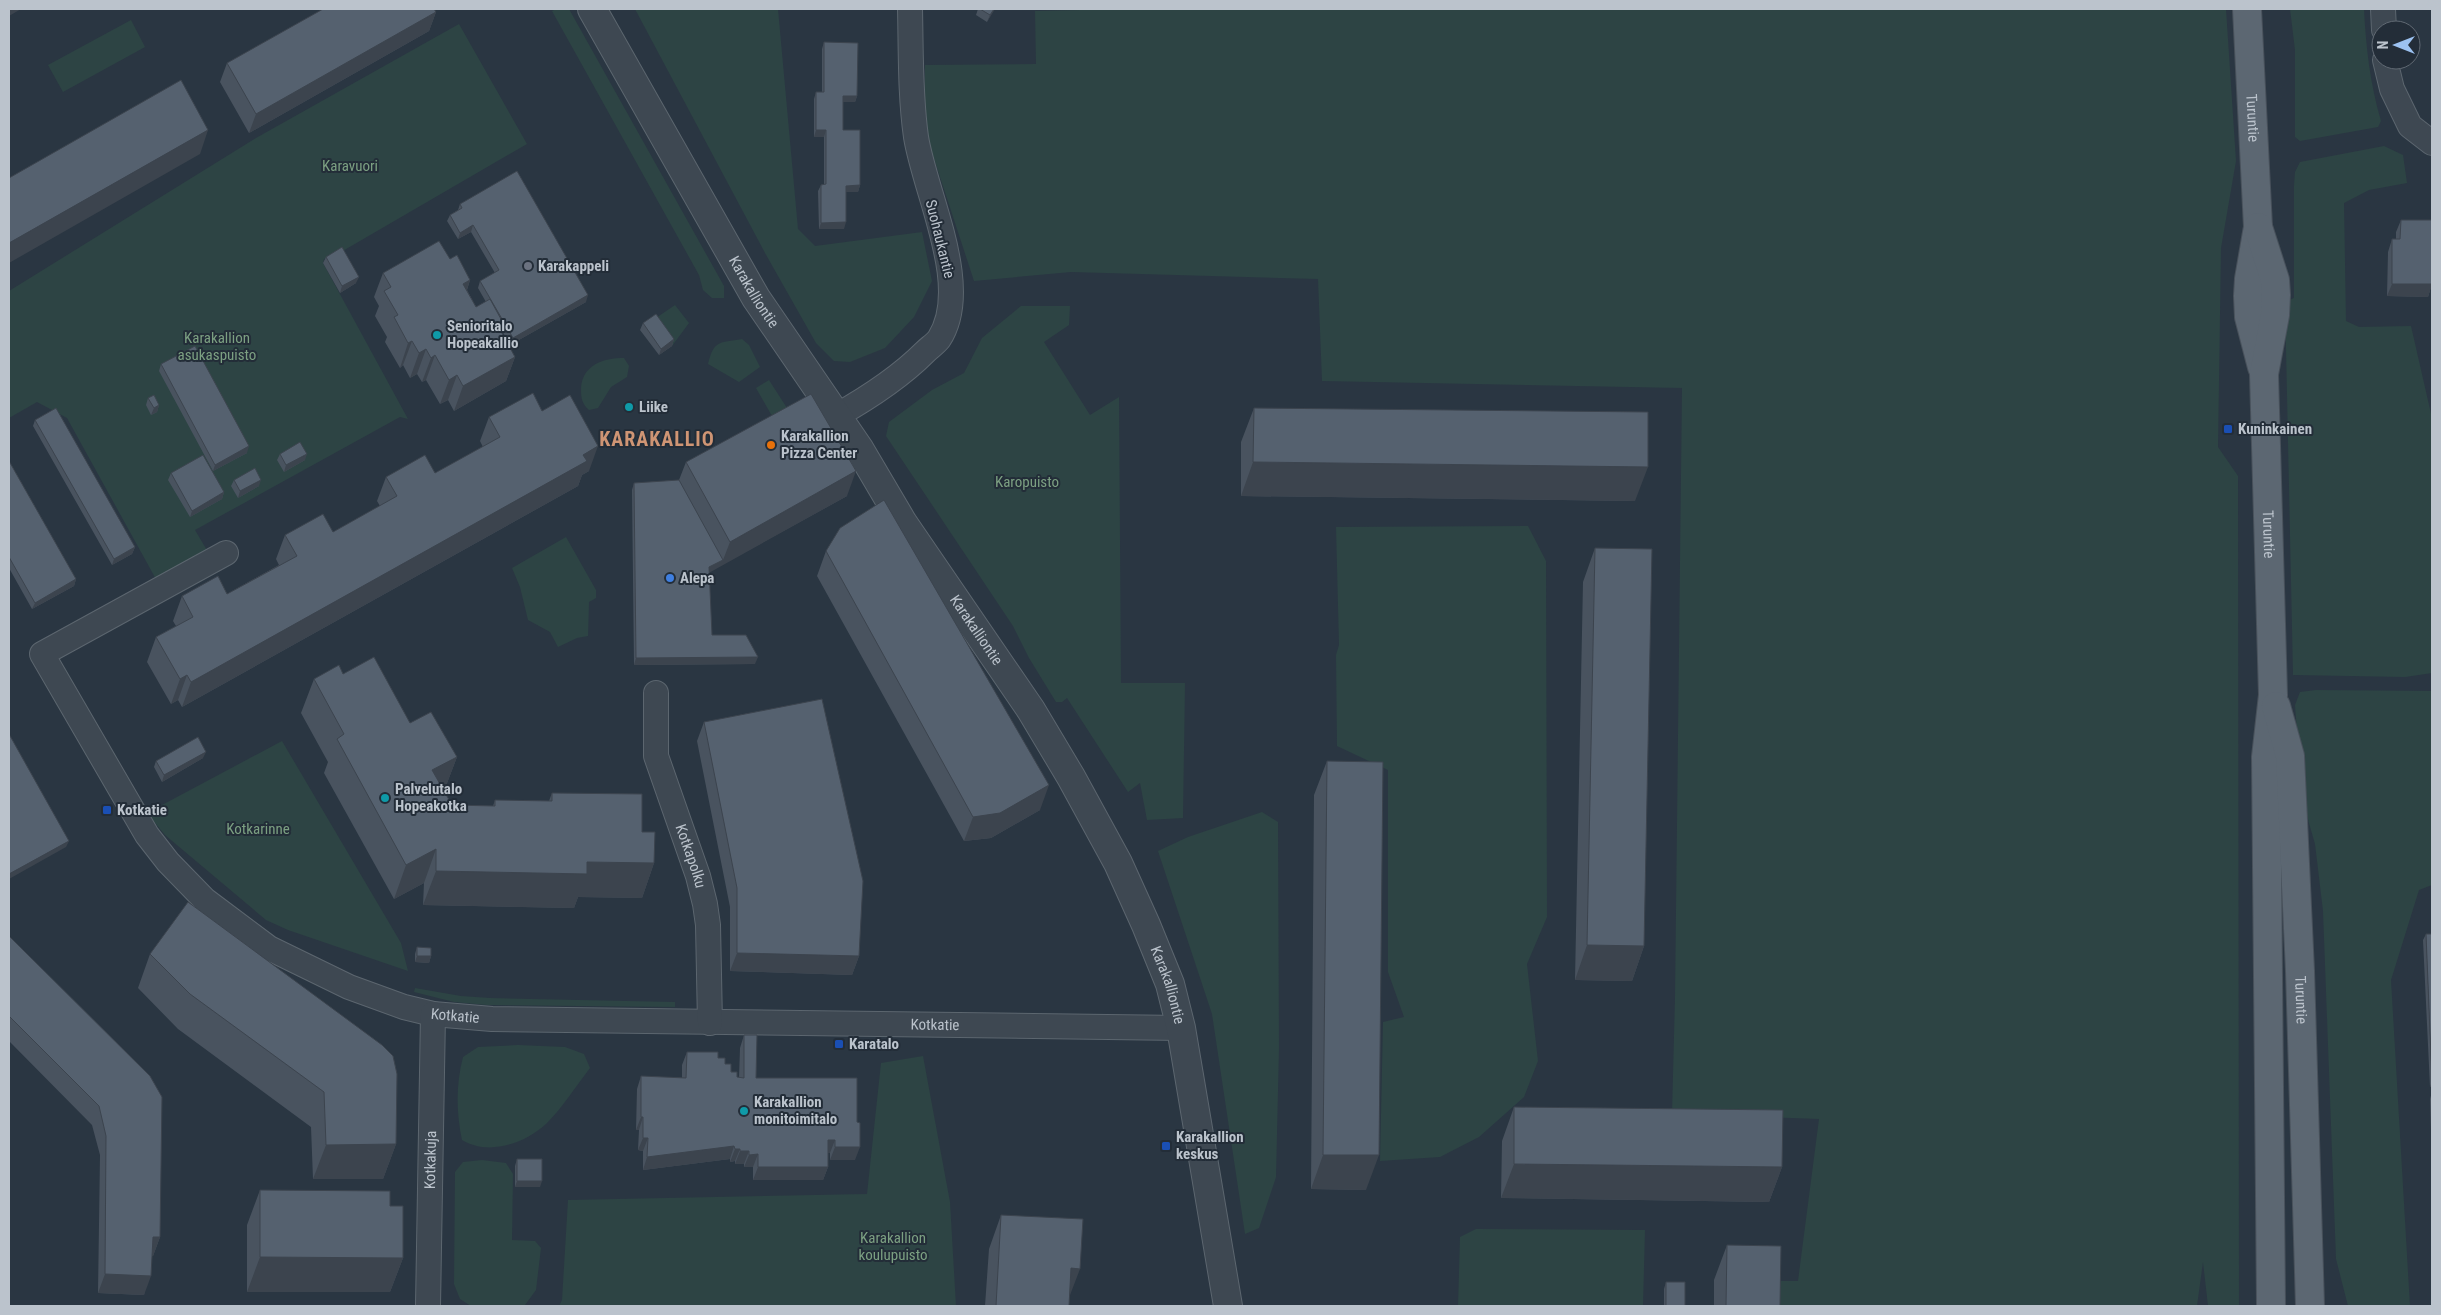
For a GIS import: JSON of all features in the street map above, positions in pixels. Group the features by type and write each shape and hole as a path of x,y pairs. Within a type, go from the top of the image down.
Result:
{"main road":[{"name":"Turuntie","path":"2247,9 2258,227 2275,280 2276,295 2275,315 2264,374 2273,695 2266,757 2271,1306"},
{"name":"Turuntie","path":"2273,695 2290,756 2300,980 2310,1306"},
{"path":"2253,1306 2270,1204"}],"street":[{"name":"Karakalliontie","path":"592,9 742,275 860,450 903,523 1031,710 1104,836 1170,984 1181,1028 1228,1306"},
{"name":"Suohaukantie","path":"836,416 873,395 916,361 939,339 950,310 951,281 946,250 926,183 916,137 910,9"},
{"path":"2388,70 2392,88 2410,126 2432,142"},
{"name":"Kotkatie","path":"226,553 42,654 148,835 168,862 205,900 278,952 349,988 404,1007 433,1014 492,1019 1181,1028"},
{"name":"Kotkapolku","path":"656,693 656,756 698,876 705,904 708,925 710,1022"},
{"name":"Kotkakuja","path":"428,1306 433,1014"}],"green space":[{"path":"556,9 569,9 724,286 724,298 712,298 703,290 699,275 552,11"},
{"path":"635,9 778,9 798,229 815,246 922,232 932,281 914,317 885,348 850,362 834,361 816,343 765,253"},
{"path":"1125,9 2226,9 2236,161 2221,248 2218,447 2238,476 2239,1306 2208,1306 2203,1262 2197,1306 1768,1306 1769,1281 1798,1281 1819,1119 1672,1114 1682,388 1322,381 1318,279 1071,272 974,281 924,128 925,65 1036,64 1035,11"},
{"path":"2290,9 2364,9 2369,65 2381,121 2378,127 2300,141 2295,137 2295,50"},
{"path":"131,20 145,47 63,92 48,65"},
{"path":"459,24 527,144 341,252 324,259 323,263 408,419 400,417 195,530 208,552 157,581 67,418 37,402 9,418 9,291 256,138"},
{"path":"2384,146 2403,155 2407,183 2369,190 2344,203 2346,321 2359,327 2411,326 2432,418 2432,673 2405,677 2293,675 2285,302 2294,298 2295,172 2300,162"},
{"path":"675,305 689,323 672,346 653,320"},
{"name":"Karopuisto","path":"1021,306 1070,306 1069,325 1044,342 1090,415 1119,397 1121,683 1185,683 1183,818 1147,820 1140,783 1128,792 1067,698 1062,702 1056,702 1029,658 1013,626 886,436 889,422 932,390 964,373 982,338"},
{"path":"742,339 749,345 760,367 739,382 708,364 710,356 719,344"},
{"path":"624,358 629,366 627,377 611,387 598,408 589,410 583,403 581,395 582,381 585,374 601,361"},
{"path":"769,380 787,408 772,416 756,388"},
{"path":"1528,526 1546,561 1547,917 1527,964 1538,1061 1524,1097 1479,1137 1440,1157 1380,1161 1383,1022 1404,1017 1388,972 1388,770 1337,746 1336,655 1339,645 1336,527"},
{"path":"566,537 596,590 596,598 589,602 588,636 577,638 558,647 550,632 528,620 520,587 512,568"},
{"path":"2316,690 2432,691 2432,885 2419,890 2391,980 2410,1306 2348,1306 2336,1259 2323,911 2315,844 2302,799 2295,705 2300,692"},
{"name":"Kotkarinne","path":"282,741 401,943 408,971 288,930 266,920 165,835 147,813"},
{"path":"1262,812 1278,822 1279,1048 1276,1177 1259,1228 1245,1234 1212,1014 1158,851 1188,837"},
{"path":"415,988 461,996 490,998 675,1002 675,1007 487,1005 454,1002 414,992"},
{"path":"518,1045 565,1047 584,1054 590,1068 553,1117 528,1137 517,1142 495,1147 472,1145 462,1140 458,1098 459,1077 463,1057 478,1047"},
{"name":"Karakallion koulupuisto","path":"923,1056 950,1202 956,1306 559,1306 562,1300 568,1200 867,1194 881,1063"},
{"path":"482,1160 506,1163 513,1174 512,1240 535,1241 541,1248 536,1290 525,1305 471,1306 460,1299 454,1284 455,1172 463,1162"},
{"path":"1476,1229 1645,1230 1643,1306 1458,1306 1460,1237"}],"building":[{"path":"323,9 434,9 436,12 256,114 227,63"},
{"path":"980,9 994,9 990,15"},
{"path":"824,42 858,43 857,96 843,96 843,130 860,130 860,185 846,186 846,222 821,223 821,185 826,184 826,130 816,130 816,92 824,92"},
{"path":"181,80 208,130 9,243 9,178"},
{"name":"Karakappeli","path":"517,171 588,295 513,338 480,281 499,270 473,225 460,233 450,215 462,208 460,204"},
{"path":"2401,220 2432,220 2432,284 2392,284 2392,239 2400,239"},
{"name":"Senioritalo Hopeakallio","path":"439,241 450,259 457,255 470,280 463,284 476,307 490,299 502,321 497,324 515,357 463,386 457,375 449,380 435,355 431,358 426,349 419,353 412,341 408,343 394,317 398,315 384,291 391,287 383,273"},
{"path":"342,247 359,277 342,286 326,257"},
{"path":"656,314 674,339 661,349 643,323"},
{"path":"195,346 249,446 215,465 161,364"},
{"path":"533,393 542,411 570,395 598,446 583,455 587,461 191,682 187,675 180,679 156,637 193,617 182,596 218,576 227,594 297,556 285,535 323,514 333,532 397,496 386,477 425,455 435,473 500,437 489,417"},
{"path":"811,394 856,471 730,542 686,462"},
{"path":"154,395 159,405 154,408 148,398"},
{"path":"56,408 135,547 114,559 35,420"},
{"path":"1254,408 1648,412 1648,467 1253,462"},
{"path":"300,442 307,454 286,465 280,454"},
{"path":"203,455 224,492 192,511 171,473"},
{"path":"9,461 76,579 35,603 9,557"},
{"path":"255,468 261,480 240,491 234,480"},
{"path":"679,480 723,560 709,567 712,635 746,635 758,657 636,658 634,483"},
{"path":"884,500 1049,785 1000,813 973,817 826,551 840,528"},
{"path":"1595,548 1652,549 1644,946 1587,945"},
{"path":"374,657 410,723 431,712 457,757 432,770 452,805 495,806 495,800 552,801 552,793 642,794 642,832 655,832 654,863 587,862 587,874 436,871 436,849 406,865 337,739 344,734 314,679 339,665 343,674"},
{"path":"822,699 863,881 859,956 737,953 737,888 704,722"},
{"path":"9,734 69,841 9,874"},
{"path":"198,737 206,752 164,775 156,761"},
{"path":"1327,761 1383,762 1379,1155 1323,1155"},
{"path":"188,902 382,1045 393,1056 397,1074 396,1144 326,1145 324,1092 190,994 150,954"},
{"path":"2426,934 2432,934 2432,1081"},
{"path":"9,936 150,1076 162,1097 160,1237 153,1237 151,1276 105,1274 106,1136 99,1106 9,1016"},
{"path":"417,947 431,948 431,956 417,956"},
{"name":"Karakallion monitoimitalo","path":"744,1035 757,1035 756,1078 857,1078 857,1122 860,1123 860,1147 835,1147 835,1140 828,1140 828,1167 758,1167 758,1154 749,1155 749,1151 740,1151 740,1149 735,1149 734,1146 647,1157 648,1138 643,1138 643,1117 641,1117 641,1076 686,1078 687,1052 718,1052 718,1058 725,1058 725,1064 731,1064 731,1072 737,1072 737,1077 744,1078"},
{"path":"1514,1107 1783,1110 1782,1167 1514,1164"},
{"path":"517,1159 542,1159 542,1181 517,1181"},
{"path":"260,1190 390,1191 390,1206 403,1206 403,1258 260,1257"},
{"path":"1001,1215 1083,1219 1080,1269 1071,1268 1069,1306 996,1306"},
{"path":"1727,1245 1781,1246 1780,1306 1726,1306"},
{"path":"1666,1282 1685,1282 1685,1306 1666,1306"}],"place":[{"name":"Karakappeli","path":"528,266"},
{"name":"Senioritalo Hopeakallio","path":"437,335"},
{"name":"Liike","path":"629,407"},
{"name":"Kuninkainen","path":"2228,429"},
{"name":"Karakallion Pizza Center","path":"771,445"},
{"name":"Alepa","path":"670,578"},
{"name":"Palvelutalo Hopeakotka","path":"385,798"},
{"name":"Kotkatie","path":"107,810"},
{"name":"Karatalo","path":"839,1044"},
{"name":"Karakallion monitoimitalo","path":"744,1111"},
{"name":"Karakallion keskus","path":"1166,1146"}],"district":[{"name":"KARAKALLIO","path":"657,439"}],"park label":[{"name":"Karavuori","path":"350,166"},
{"name":"Karakallion asukaspuisto","path":"217,346"}]}
